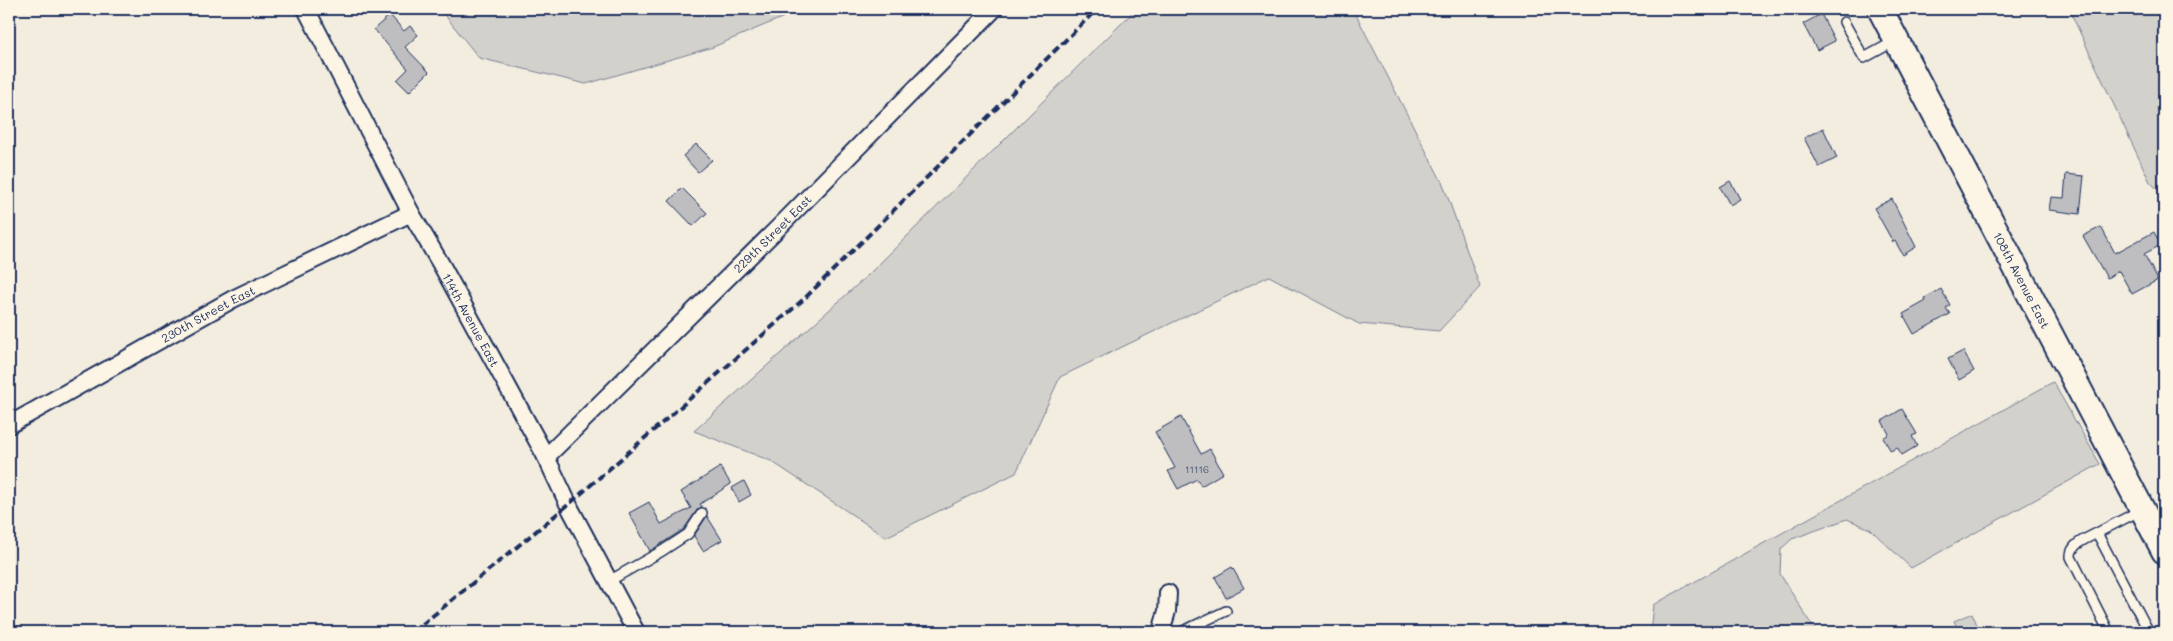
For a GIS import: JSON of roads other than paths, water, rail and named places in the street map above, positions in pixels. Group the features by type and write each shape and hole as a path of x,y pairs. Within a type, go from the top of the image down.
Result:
{"street":[{"name":"114th Avenue East","path":"306,9 411,213 546,457 571,510 636,632"},
{"name":"229th Street East","path":"546,457 785,221 994,9"},
{"name":"108th Avenue East","path":"1880,9 2164,551"},
{"name":"230th Street East","path":"9,424 233,298 411,213"},
{"path":"1161,632 1167,611 1168,593"}],"lane":[{"path":"1844,22 1864,58 1897,40"},
{"path":"2108,632 2071,557 2071,551 2074,546 2142,509"},
{"path":"609,581 688,534 702,513"},
{"path":"2097,533 2149,632"},
{"path":"1182,632 1226,611"}],"railway":[{"path":"413,632 568,505 804,299 1097,9"}]}
